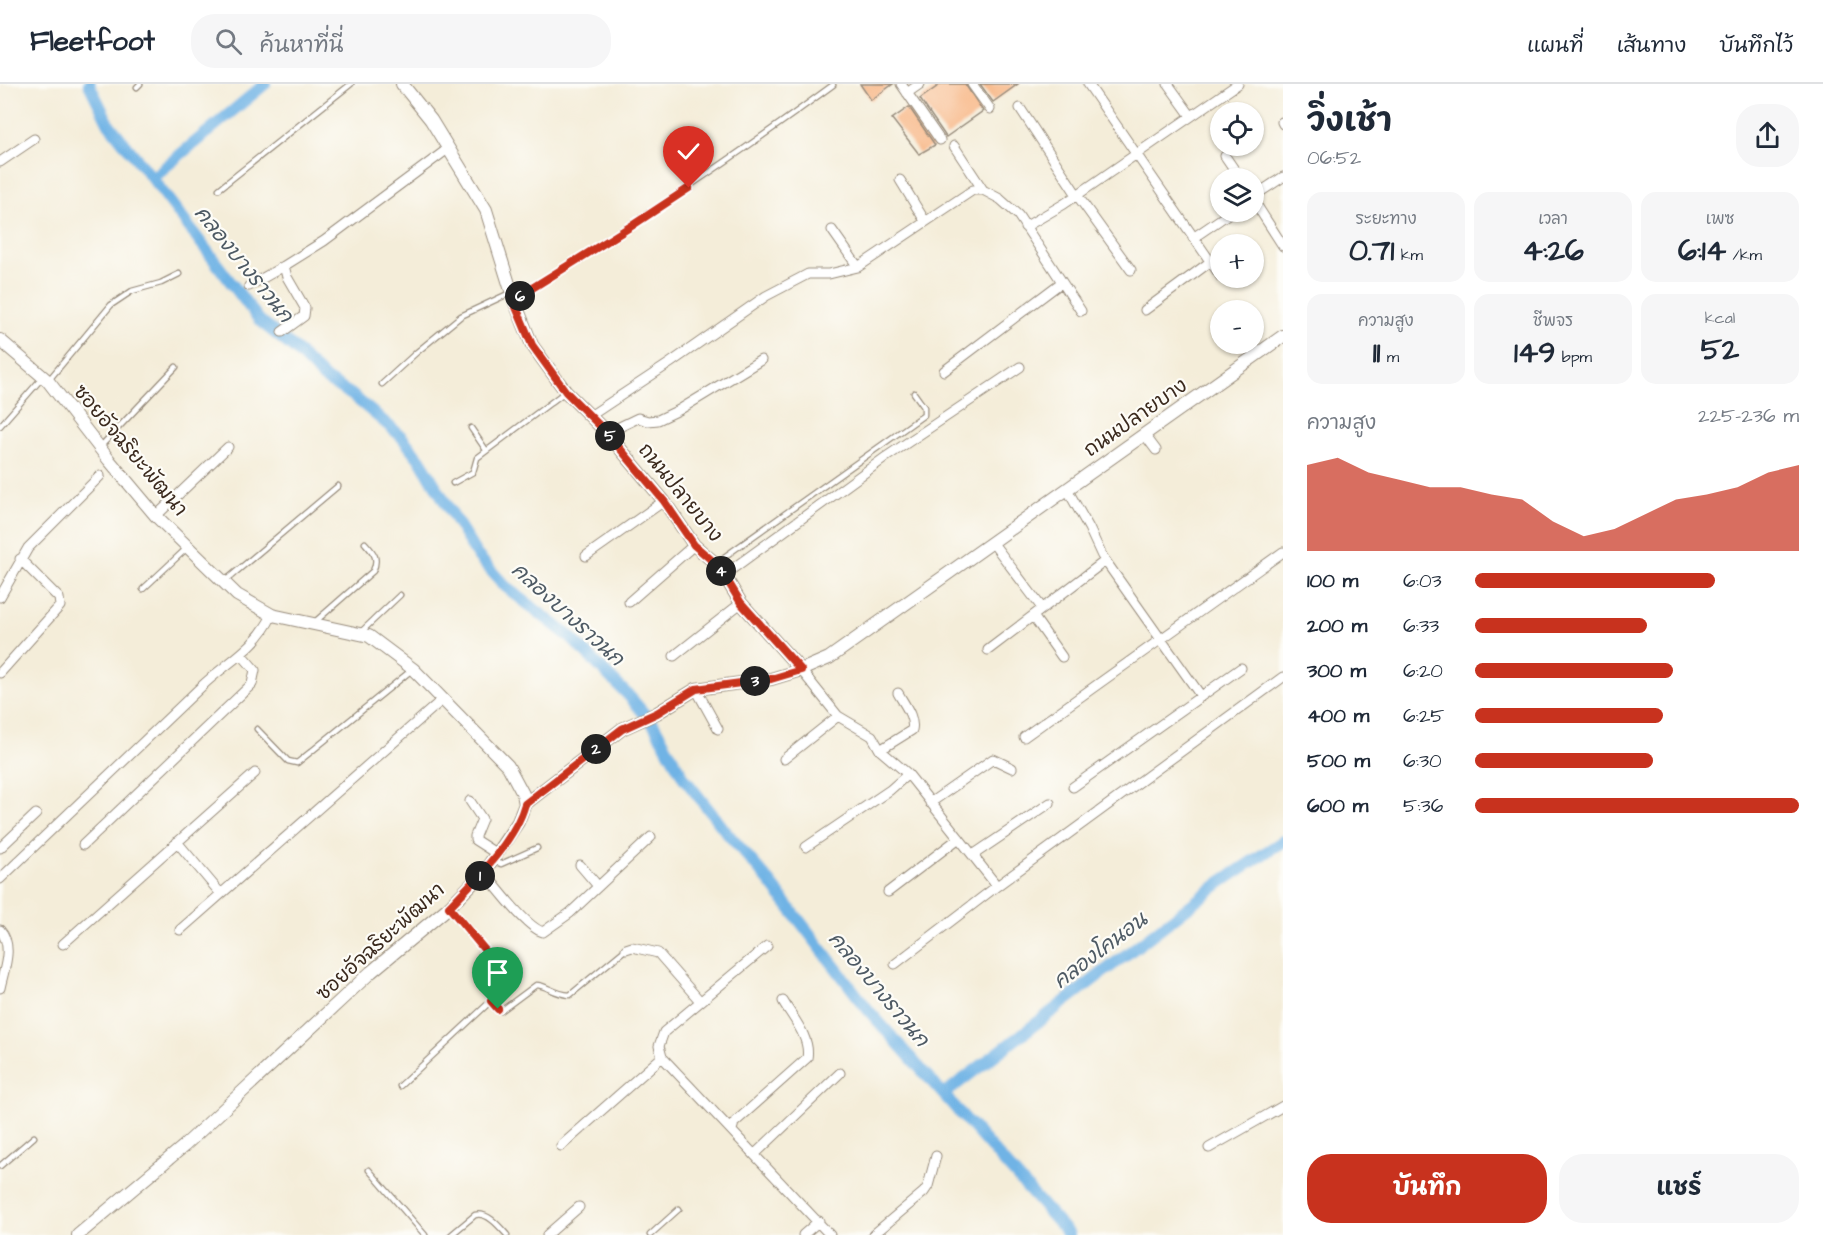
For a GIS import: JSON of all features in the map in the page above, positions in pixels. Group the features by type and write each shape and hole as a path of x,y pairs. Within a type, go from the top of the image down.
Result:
{"street":[{"name":"ถนนปลายบาง","path":"402,84 431,120 486,210 513,296 532,345 566,392 607,433 664,501 694,545 715,563 741,603 801,670"},
{"path":"900,84 940,140"},
{"path":"907,93 920,84"},
{"path":"972,84 990,109"},
{"path":"1088,84 1210,262 1145,310"},
{"path":"1168,84 1191,116"},
{"path":"1025,227 1077,195 1238,84"},
{"path":"1020,108 1077,195 1131,270"},
{"path":"0,162 34,139"},
{"path":"954,146 983,190"},
{"path":"249,286 324,241 449,148"},
{"path":"1225,156 1233,168"},
{"path":"1264,189 1283,177"},
{"path":"900,180 925,221"},
{"path":"590,416 766,296 808,274 829,274 858,267 973,190 983,190 1000,199 1018,216 1081,311"},
{"path":"1264,217 1283,246"},
{"path":"1193,238 1217,222"},
{"path":"832,230 858,267"},
{"path":"282,332 304,316 305,308 287,277 284,266"},
{"path":"944,371 1062,282"},
{"name":"ถนนปลายบาง","path":"525,804 622,729 657,713 696,689 771,679 801,670 828,658 1283,336"},
{"name":"ซอยอัจฉริยะพัฒนา","path":"0,340 46,379 156,516 237,595 272,615 369,636 413,669 508,766 523,794 525,804 518,822 484,872 449,907 371,972 184,1146 78,1235"},
{"path":"607,433 638,418 648,421 658,420 679,410 761,360"},
{"path":"724,575 886,457 1020,367"},
{"path":"1144,434 1156,450"},
{"path":"156,516 228,447"},
{"path":"0,597 28,548 100,476"},
{"path":"1067,489 1105,561 1201,696"},
{"path":"586,556 664,501"},
{"path":"992,542 1042,608"},
{"path":"629,602 694,545"},
{"path":"1024,737 1283,552"},
{"path":"0,673 60,606 59,598 20,559"},
{"path":"988,650 1105,561"},
{"path":"674,656 741,603"},
{"path":"0,879 212,676 260,636 272,615"},
{"path":"1033,616 1062,657"},
{"path":"83,845 252,684 255,670 241,654"},
{"path":"1073,787 1241,668"},
{"path":"801,670 838,716 872,736 880,750 908,774 997,885"},
{"path":"895,964 997,885 1283,676"},
{"path":"696,689 718,729"},
{"path":"880,750 912,730 912,719 898,693"},
{"path":"180,930 443,699"},
{"path":"784,759 838,716"},
{"path":"930,803 993,759 1012,768"},
{"path":"63,944 255,773"},
{"path":"806,847 890,790 908,774"},
{"path":"470,801 482,819 475,840 494,857"},
{"path":"973,855 1050,803"},
{"path":"0,848 36,814"},
{"path":"484,872 527,922 537,931 543,932 570,914 651,837"},
{"path":"888,892 959,838"},
{"path":"177,842 221,894"},
{"path":"580,864 598,886"},
{"path":"0,930 6,938 7,953 0,988"},
{"path":"767,946 664,1032 660,1046 662,1057 830,1235"},
{"path":"626,949 632,947 658,953 700,1001"},
{"path":"732,1130 734,1123 807,1058 806,1041 783,1001"},
{"path":"561,1146 662,1057"},
{"path":"755,1154 840,1073"},
{"path":"1209,1148 1283,1106"},
{"path":"873,1235 924,1192 928,1186 936,1156"},
{"path":"547,1235 579,1207"},
{"path":"803,1235 819,1221"}],"lane":[{"path":"219,189 351,84"},
{"path":"382,384 461,316 513,296 643,219 744,150 833,85"},
{"path":"0,426 46,379 111,305 132,291 161,283 178,274"},
{"path":"99,447 176,367"},
{"path":"453,483 473,472 477,458 486,450 566,392"},
{"path":"715,563 924,415 924,407 914,393"},
{"path":"471,428 486,450"},
{"path":"224,582 338,486"},
{"path":"314,623 373,571 375,555 365,543"},
{"path":"143,589 189,547"},
{"path":"360,633 400,595"},
{"path":"257,729 288,761 297,763 413,669"},
{"path":"494,857 501,864 537,848"},
{"path":"400,1086 507,986 503,972 449,907"},
{"path":"491,1001 501,1011 536,985 558,994 570,995 626,949"},
{"path":"0,1166 34,1137"},
{"path":"369,1170 425,1235"},
{"path":"650,1235 680,1209"},
{"path":"451,1235 480,1213 485,1214 507,1235"}],"building":[{"path":"860,84 893,84 871,100"},
{"path":"941,84 965,84 983,111 946,137 920,99"},
{"path":"980,84 1018,84 993,102"},
{"path":"909,107 935,145 919,154 892,119"}],"waterway":[{"name":"คลองบางราวนก","path":"89,84 109,124 260,321 296,350 324,378 352,395 401,436 421,461 476,554 505,586 570,637 629,696 654,725 684,778 727,833 769,881 869,1011 1069,1235"},
{"path":"152,178 265,84"},
{"name":"คลองโคนอน","path":"944,1094 1221,882 1283,841"}],"route":[{"path":"498,1009 491,1001 507,986 503,972 449,907 484,872 518,822 525,804 622,729 657,713 696,689 771,679 801,670 741,603 715,563 694,545 664,501 607,433 566,392 532,345 513,300 689,188"}]}
